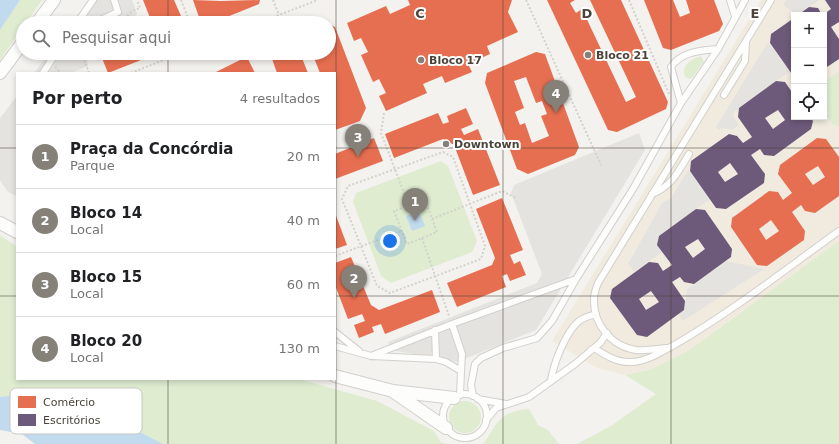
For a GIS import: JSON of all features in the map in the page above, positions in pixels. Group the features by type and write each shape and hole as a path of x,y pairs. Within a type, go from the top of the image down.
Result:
{"street":[{"path":"42,16 54,0"},
{"path":"0,74 16,52"},
{"path":"0,223 16,231"},
{"path":"336,376 392,391 457,396"},
{"path":"392,391 446,428"}],"lane":[{"path":"82,16 93,0"},
{"path":"113,16 118,12 114,0"},
{"path":"730,0 735,16"},
{"path":"486,420 485,408 475,397 471,385 475,364 481,358 503,348 537,338 552,322 576,279 633,190 681,103 718,49 745,0"},
{"path":"667,348 636,350 622,346 609,338 596,314 594,299 598,283 771,0"},
{"path":"724,94 745,61 746,41"},
{"path":"681,103 671,68 676,60 695,52 718,49"},
{"path":"44,72 51,60"},
{"path":"652,194 666,187 674,178 689,154"},
{"path":"591,350 594,348 622,362 631,362 638,361 667,348 718,317 839,230"},
{"path":"371,356 435,330 576,279"},
{"path":"551,380 554,363 569,334 578,322 596,314"},
{"path":"452,324 462,354 462,371 457,396 445,408 443,415 446,428 452,433 465,438 479,433 486,420 496,408 529,398 551,380 575,364 600,343 607,333"},
{"path":"435,330 436,360"},
{"path":"336,333 361,353"},
{"path":"336,346 371,356 436,360 446,362 462,371"},
{"path":"457,396 475,397 506,404"}],"path":[{"path":"127,16 132,11 140,8 137,0"},
{"path":"181,0 187,16"},
{"path":"273,0 279,15 318,0"},
{"path":"526,0 601,165"},
{"path":"629,0 676,112"},
{"path":"85,60 88,72"},
{"path":"134,72 164,60"},
{"path":"384,114 381,133 409,206"},
{"path":"443,152 453,157 470,203 485,246 481,259 390,294 377,286 342,199 348,186 443,152"},
{"path":"432,219 502,191 516,198"},
{"path":"425,200 432,219 438,232 407,244 394,211 425,200"},
{"path":"336,256 402,231"},
{"path":"422,238 452,324"}],"shaded area":[{"path":"90,0 132,0 137,13 136,16 77,16"},
{"path":"761,0 839,0 839,241 688,351 649,370 625,375 597,368 552,341"},
{"path":"786,0 819,0 802,12 794,12 783,5"},
{"path":"768,42 790,71 734,112 733,115 739,125 732,130 723,128 719,130 716,127"},
{"path":"44,60 87,60 88,66 73,72 35,72"},
{"path":"16,97 16,196 8,192 0,180 0,118"},
{"path":"639,133 645,150 536,330 457,362 391,350 388,342 537,283 542,274 511,193 514,185"},
{"path":"688,170 710,199 659,236 658,245 662,252 634,272 628,264 662,203 671,198"},
{"path":"726,261 764,269 683,321 678,314 684,310 687,289"}],"green space":[{"path":"20,0 42,0 31,16 16,16 16,37 0,60 0,30"},
{"path":"701,56 704,62 691,79 685,77 684,69 688,63"},
{"path":"839,71 839,126 833,125 827,116 827,80"},
{"path":"441,161 448,166 477,241 472,252 391,283 381,276 353,202 356,193"},
{"path":"0,235 16,246 16,380 303,380 377,401 434,431 441,442 447,444 163,444 142,433 142,388 10,388 10,396 0,397"},
{"path":"839,241 839,444 577,444 611,426 656,394 625,375 649,370 688,351"},
{"path":"462,401 468,401 478,408 481,417 480,423 474,430 468,433 462,433 452,426 449,420 449,414 456,404"},
{"path":"529,409 538,425 548,430 559,444 482,444 497,423 507,414"}],"water":[{"path":"0,0 20,0 0,30"},
{"path":"419,211 425,226 412,231 406,216"},
{"path":"10,396 10,432 0,430 0,397"},
{"path":"142,433 163,444 35,444 22,434"}],"building: Comércio":[{"path":"143,0 174,0 181,16 149,16"},
{"path":"193,0 260,0 259,4 229,16 199,16"},
{"name":"Bloco 17","path":"408,0 512,0 508,12 518,32 487,46 490,54 468,64 472,72 445,83 442,76 423,84 427,93 386,111 379,96 386,93 379,79 373,82 361,55 368,52 361,38 354,41 347,23 386,6 390,14 410,5"},
{"name":"Bloco 21","path":"547,0 575,0 570,3 576,13 582,9 626,102 636,97 590,0 621,0 668,102 666,109 617,132 608,130"},
{"path":"644,0 673,0 680,17 690,13 686,0 714,0 723,24 719,31 671,50 663,48"},
{"path":"336,30 366,108 360,121 336,130 336,72 320,72 315,60 336,60"},
{"path":"536,52 545,54 579,147 575,155 528,174 517,169 485,83 487,73","holes":["526,77 536,103 542,101 547,114 541,116 549,136 532,143 525,123 520,125 515,112 524,108 514,81"]},
{"path":"103,60 141,60 111,72 108,72"},
{"path":"240,60 248,60 254,72 216,72"},
{"path":"272,60 303,60 308,72 277,72"},
{"path":"466,108 473,124 461,129 464,135 478,129 500,185 473,195 454,145 443,139 394,158 385,134 438,113 443,124 449,122 447,116"},
{"path":"374,138 383,161 336,179 336,154"},
{"path":"817,138 826,139 839,157 839,196 815,213 805,211 801,205 792,212 805,231 804,240 767,266 757,265 731,227 732,218 769,191 778,192 783,200 792,193 778,174 780,165","holes":["818,166 825,177 813,185 805,174","771,220 779,231 766,240 759,229"]},
{"path":"502,198 523,250 510,255 514,264 520,261 526,275 510,281 507,274 502,276 506,287 457,307 447,283 492,265 495,258 476,209"},
{"path":"336,216 347,245 336,249"},
{"path":"351,257 371,305 379,310 432,290 440,312 385,334 381,324 372,327 374,332 359,338 354,325 365,321 362,314 348,319 336,288 336,263"}],"building: Escritórios":[{"path":"825,0 839,0 839,22 831,27 839,39 839,59 827,67 827,12 831,9"},
{"path":"809,7 818,8 820,12 802,12"},
{"path":"791,20 791,73 770,43 771,34"},
{"path":"776,81 785,82 791,91 791,120 813,121 811,129 774,156 764,155 760,149 751,155 765,174 764,183 726,209 716,208 690,171 691,161 729,134 737,136 743,143 752,137 738,117 739,108","holes":["778,110 785,120 773,129 765,118","730,163 738,174 725,182 718,172"]},
{"path":"696,209 705,210 732,249 731,257 694,284 684,282 680,277 672,282 685,301 684,310 647,337 637,335 610,298 612,289 649,262 658,263 663,271 672,265 657,245 659,236","holes":["698,239 705,249 693,258 685,247","651,291 659,302 646,310 639,299"]}],"place":[{"name":"Bloco 21","path":"588,55"},
{"name":"Bloco 17","path":"421,60"},
{"name":"Bloco 20","path":"556,113"},
{"name":"Downtown","path":"446,144"},
{"name":"Bloco 15","path":"358,157"},
{"name":"Praça da Concórdia","path":"415,221"},
{"name":"Bloco 14","path":"354,298"}]}
